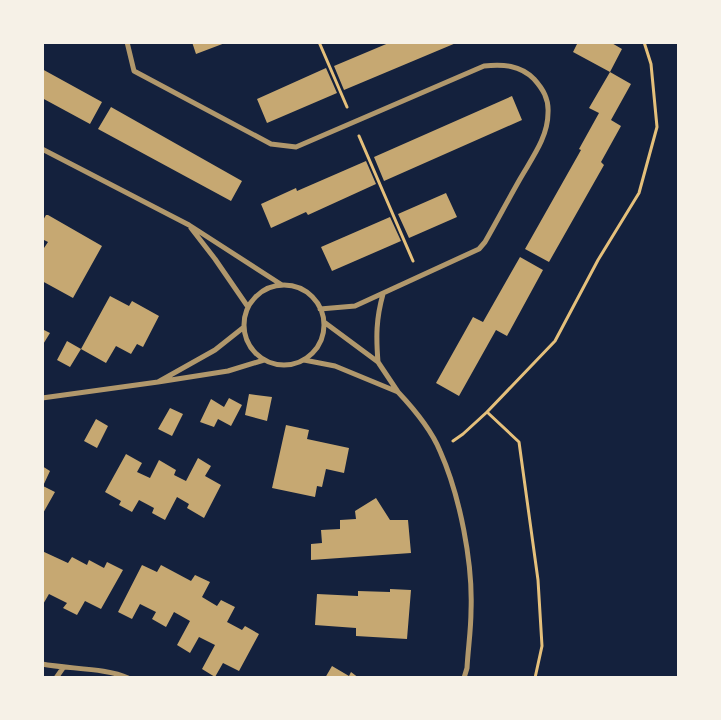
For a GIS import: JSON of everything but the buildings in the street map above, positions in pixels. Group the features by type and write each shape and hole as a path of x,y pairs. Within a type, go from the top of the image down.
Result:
{"street":[{"path":"127,42 134,71 271,144 296,147 484,66 514,66 529,74 542,88 548,101 544,136 485,242 471,253 355,306 320,309"},
{"path":"42,149 189,225 282,285 294,287 314,299 320,309 324,322 323,334 319,344 313,353 304,360 284,366 264,360 254,352 247,340 244,327 248,307 262,291 282,285"},
{"path":"189,225 248,307"},
{"path":"378,362 375,334 383,294"},
{"path":"324,322 378,362 398,392 414,409 440,450 452,486 467,544 472,610 467,668 464,678"},
{"path":"158,382 215,350 244,327"},
{"path":"42,398 158,382 228,370 264,360"},
{"path":"304,360 335,366 398,392"},
{"path":"42,664 63,668 118,673 128,678"},
{"path":"56,678 63,668"}],"path":[{"path":"319,42 420,275"},
{"path":"440,450 463,434 487,412 555,340 598,260 639,193 657,127 651,64 644,42"},
{"path":"487,412 519,442 538,580 542,646 535,678"}]}
